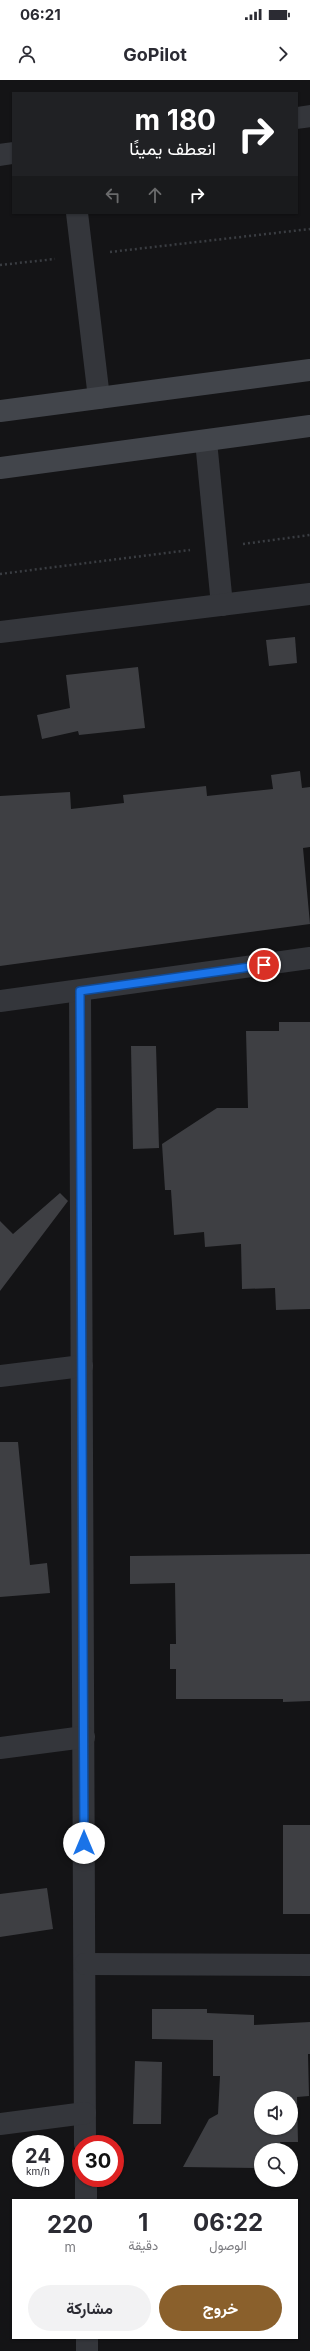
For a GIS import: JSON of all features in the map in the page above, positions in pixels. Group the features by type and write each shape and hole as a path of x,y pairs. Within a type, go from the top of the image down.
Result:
{"main road":[{"path":"0,411 310,370"},
{"path":"0,468 310,426"}],"street":[{"path":"298,118 310,116"},
{"path":"0,155 12,153"},
{"path":"78,214 99,398"},
{"path":"206,440 222,604"},
{"path":"0,632 310,594"},
{"path":"0,1001 310,958"},
{"path":"80,991 85,2135"},
{"path":"0,1376 82,1366"},
{"path":"0,1748 84,1737"},
{"path":"85,1964 310,1966"},
{"path":"0,2124 85,2113"},
{"path":"86,2187 86,2199"},
{"path":"87,2339 87,2351"}],"path":[{"path":"0,265 310,229"},
{"path":"0,574 310,535"}],"building":[{"path":"295,637 297,663 269,666 266,640"},
{"path":"138,667 145,728 79,735 78,731 42,739 37,715 70,708 66,675"},
{"path":"300,771 302,788 310,787 310,847 303,848 310,924 0,966 0,796 70,792 71,809 124,803 123,795 206,786 207,796 273,789 271,775"},
{"path":"279,1022 310,1022 310,1309 276,1310 275,1288 242,1289 241,1244 205,1247 204,1232 174,1235 171,1190 165,1190 162,1144 217,1108 248,1108 246,1031 279,1031"},
{"path":"131,1046 156,1046 159,1148 133,1149"},
{"path":"60,1193 68,1201 0,1291 0,1221 13,1234"},
{"path":"0,1442 18,1442 30,1565 47,1563 50,1593 0,1597"},
{"path":"310,1554 310,1701 283,1702 283,1699 176,1699 176,1669 170,1669 170,1644 176,1644 175,1583 130,1584 130,1556"},
{"path":"283,1825 310,1825 310,1914 283,1914"},
{"path":"47,1888 53,1929 0,1937 0,1894"},
{"path":"152,2009 207,2009 207,2013 254,2015 254,2025 310,2022 310,2054 308,2054 309,2096 298,2097 298,2091 254,2091 254,2135 298,2135 298,2142 254,2143 254,2168 183,2167 209,2119 218,2114 220,2076 213,2076 213,2040 152,2039"},
{"path":"135,2061 162,2062 161,2124 133,2124"}],"route":[{"path":"84,1843 80,991 264,965"}]}
